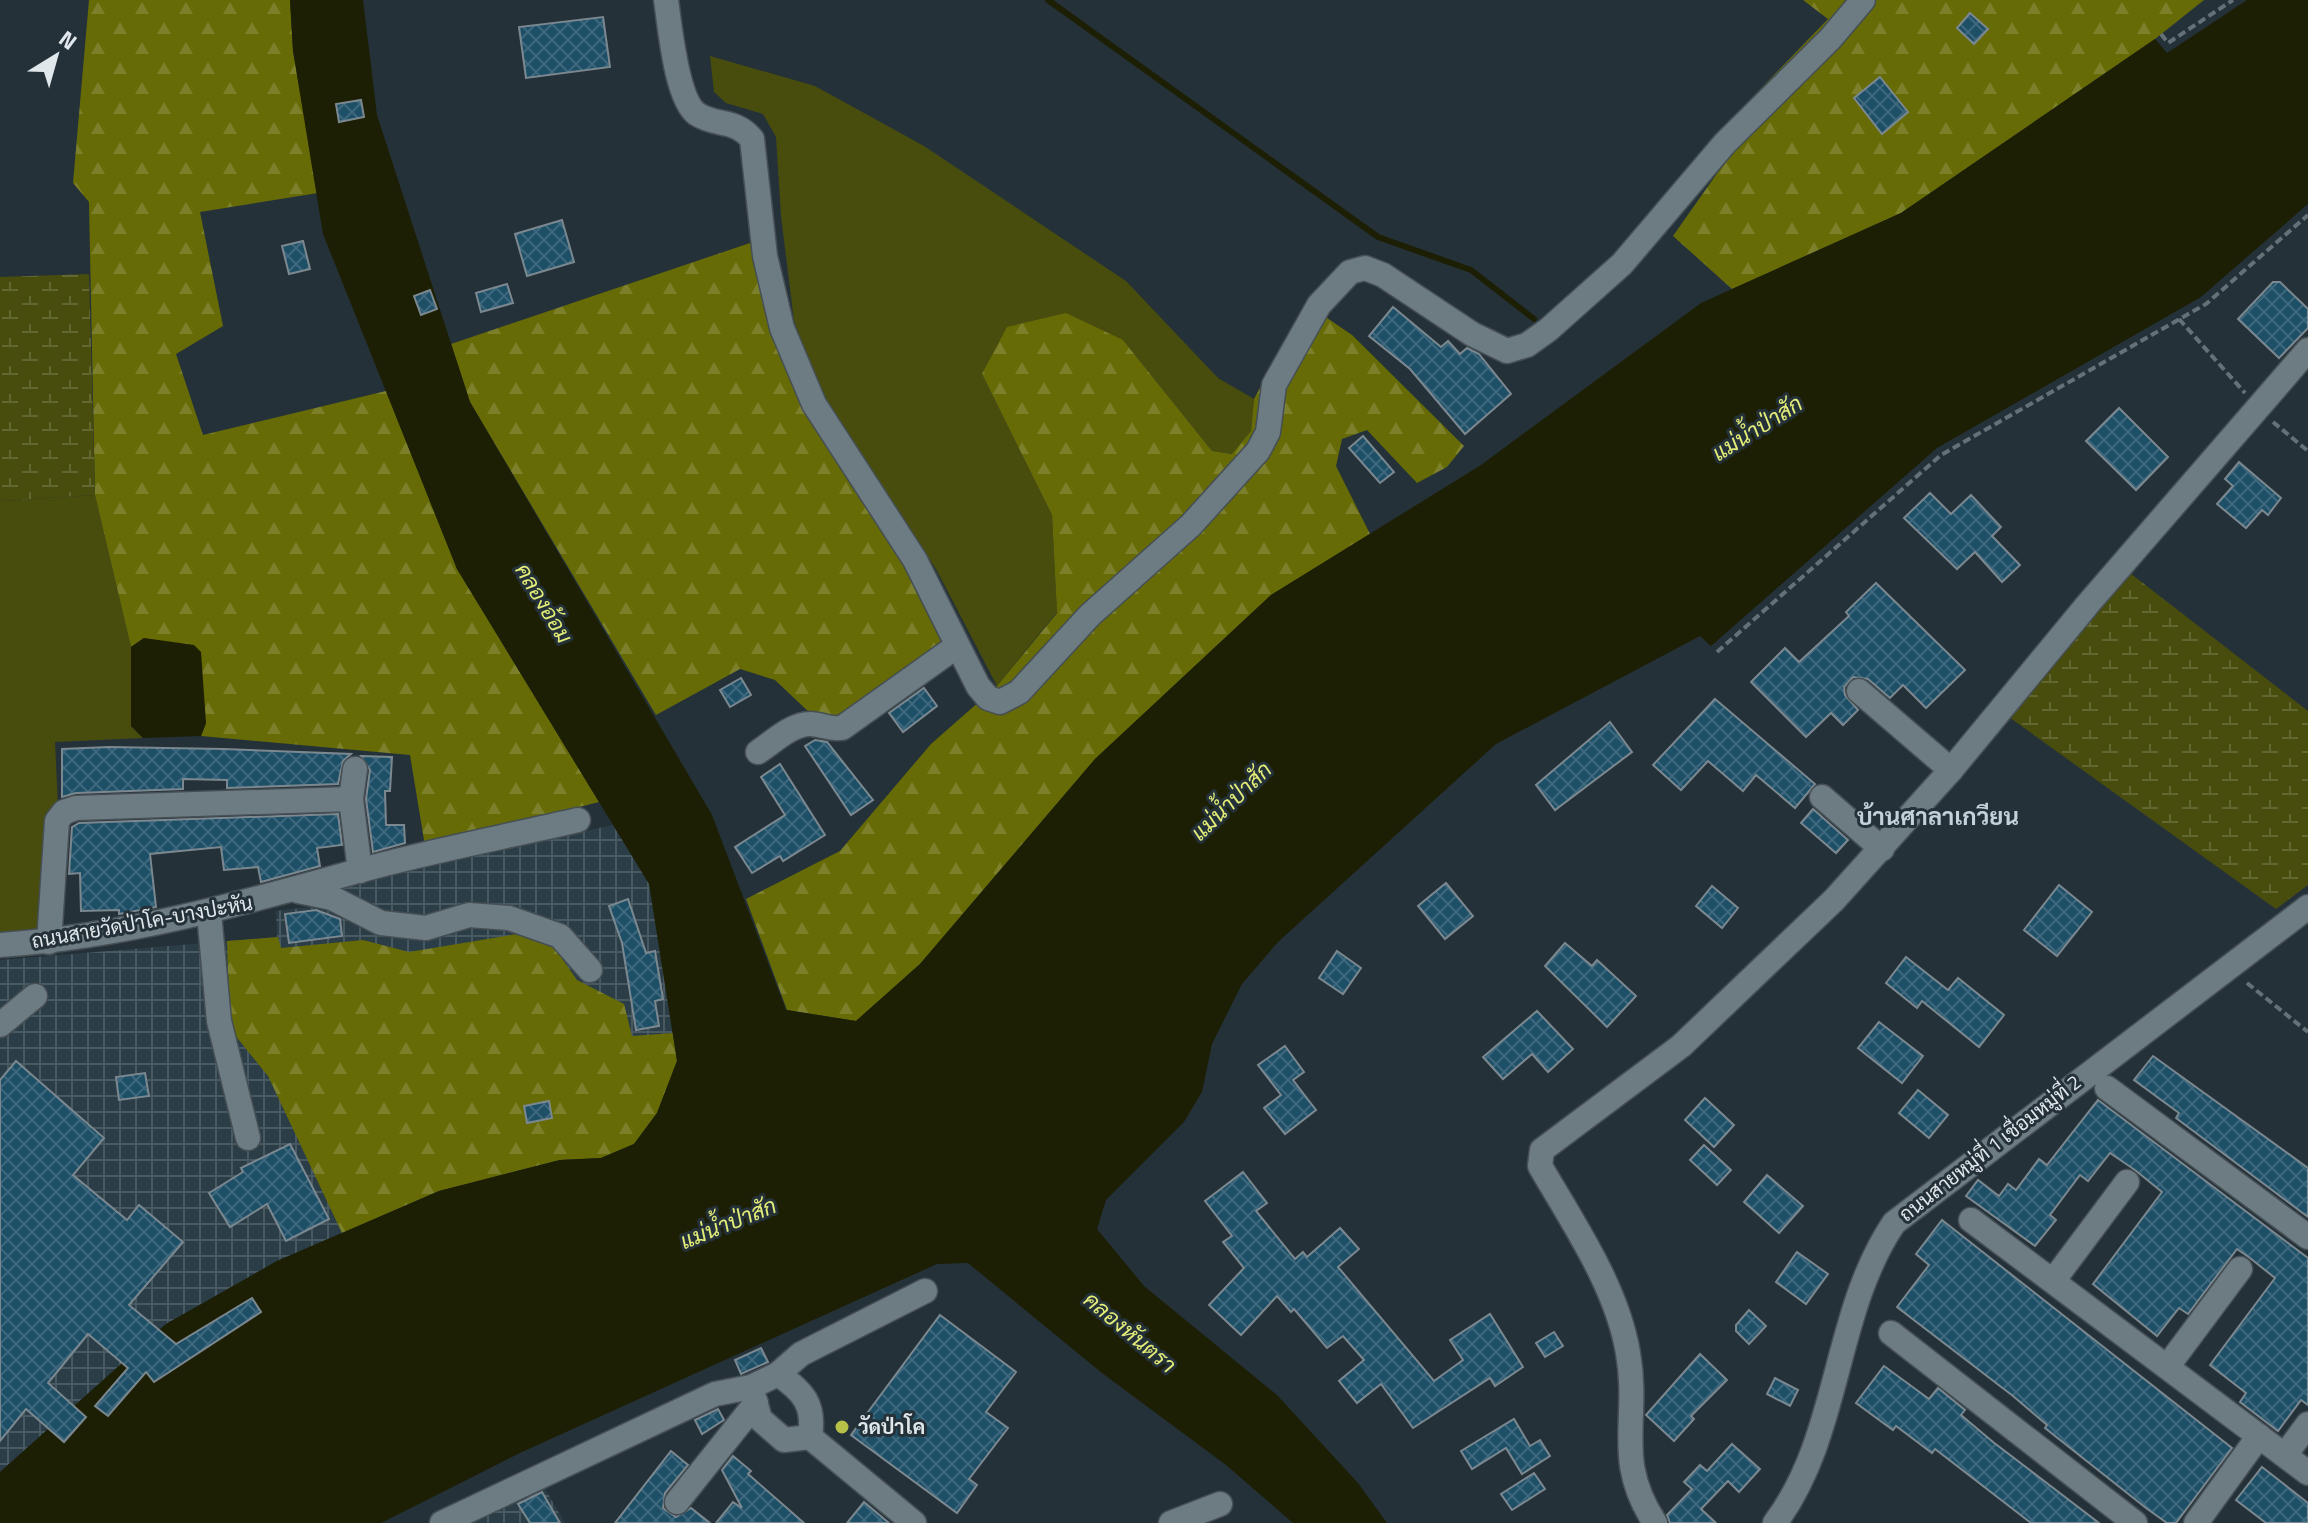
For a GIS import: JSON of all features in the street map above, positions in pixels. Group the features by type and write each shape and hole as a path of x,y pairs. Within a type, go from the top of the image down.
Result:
{"street":[{"path":"666,0 680,81 689,106 699,115 742,127 752,139 765,256 782,328 814,404 915,560 957,646 988,698 1000,702 1019,692 1090,615 1191,525 1258,451 1268,432 1274,385 1319,305 1350,272 1365,268 1383,275 1472,334 1507,351 1527,345 1622,264 1725,143 1830,39 1863,0"},
{"path":"1655,1523 1637,1495 1629,1461 1632,1394 1628,1350 1611,1300 1540,1166 1542,1150 1681,1046 1882,849 2088,604 2308,350"},
{"path":"758,752 795,728 811,724 828,730 842,728 957,646"},
{"path":"1859,691 1951,770"},
{"path":"355,769 351,799 360,871"},
{"path":"1822,797 1882,849"},
{"path":"49,942 57,821 64,812 76,808 351,799"},
{"name":"ถนนสายวัดป่าโค-บางปะหัน","path":"0,945 49,942 209,913 360,871 578,820"},
{"path":"296,891 332,898 381,923 426,928 469,915 509,918 560,936 590,970"},
{"name":"ถนนสายหมู่ที่ 1 เชื่อมหมู่ที่ 2","path":"1775,1523 1794,1498 1814,1448 1854,1306 1876,1249 1894,1223 2308,907"},
{"path":"209,913 219,1021 248,1138"},
{"path":"0,1025 35,996"},
{"path":"2107,1088 2308,1237"},
{"path":"2053,1281 2127,1182"},
{"path":"1971,1220 2308,1473"},
{"path":"2167,1367 2240,1269"},
{"path":"677,1502 753,1395 801,1354 925,1291"},
{"path":"1891,1333 2135,1523"},
{"path":"778,1374 802,1390 813,1414 810,1437"},
{"path":"442,1523 715,1394 753,1395"},
{"path":"753,1395 760,1419 784,1440 810,1437 914,1523"},
{"path":"2285,1455 2308,1424"},
{"path":"2196,1523 2259,1436"},
{"path":"1171,1523 1220,1504"}],"path":[{"path":"2161,34 2168,43 2233,0"},
{"path":"1717,652 1941,455 2206,304 2308,215"},
{"path":"2179,319 2220,361 2257,409 2308,451"},
{"path":"2227,966 2308,1032"}],"shaded area":[{"path":"613,825 650,884 677,1061 439,1191 277,1261 166,1324 0,1472 0,960 277,937 276,911 334,904 332,886"},
{"path":"542,1484 565,1523 459,1523"}],"green space":[{"path":"89,0 290,0 293,51 318,193 200,212 223,326 176,354 203,435 386,391 457,569 599,802 425,846 410,755 201,736 206,723 144,638 131,647 95,495 89,202 73,183"},
{"path":"1803,0 2204,0 2155,39 1901,213 1732,289 1673,236 1730,155 1713,138 1828,19"},
{"path":"710,56 815,86 924,146 1126,281 1218,378 1254,399 1251,431 1233,454 1212,451 1123,340 982,374 1052,515 1057,612 997,686 936,569 824,401 794,321 781,216 776,137 763,114 726,103 714,92"},
{"path":"750,243 761,249 778,325 916,573 949,647 831,723 811,714 775,680 740,669 656,715 470,402 451,344"},
{"path":"89,274 95,495 0,501 0,277"},
{"path":"1305,303 1352,335 1464,446 1447,467 1417,483 1367,430 1342,439 1336,466 1370,534 1271,595 1095,759 920,964 856,1021 787,1010 746,899 840,851 931,744 997,686 1057,613 1052,515 982,374 1007,327 1066,313 1123,340 1212,451 1232,454 1251,431 1254,399"},
{"path":"95,495 131,647 131,726 143,738 55,742 58,806 41,929 0,933 0,501"},
{"path":"2130,573 2308,711 2308,885 2276,909 2006,715"},
{"path":"517,934 554,947 577,980 624,1004 632,1036 673,1033 677,1061 657,1113 634,1144 601,1158 560,1160 439,1191 342,1233 268,1076 230,1029 227,941 278,937 281,948 363,940 409,952"}],"water":[{"path":"290,0 363,0 377,115 470,402 712,815 786,1010 856,1021 920,964 1095,759 1271,595 1481,465 1701,303 1901,213 2155,39 2167,53 2247,0 2308,0 2308,204 2201,297 1937,448 1711,646 1700,636 1496,744 1278,942 1242,984 1212,1044 1202,1092 1184,1122 1106,1200 1097,1229 1144,1286 1277,1395 1358,1483 1387,1523 1293,1523 1226,1465 1102,1373 968,1263 937,1264 522,1452 381,1523 0,1523 0,1472 166,1324 277,1261 439,1191 560,1160 601,1158 634,1144 657,1113 677,1061 649,884 457,569 323,234 293,51"},
{"path":"144,638 194,645 201,652 206,723 201,736 143,738 131,726 131,647"}],"building":[{"path":"1970,13 1988,29 1974,44 1957,28"},
{"path":"603,17 610,67 526,78 519,27"},
{"path":"1880,77 1908,112 1882,134 1854,98"},
{"path":"361,100 364,117 339,122 336,104"},
{"path":"562,220 574,262 527,276 515,234"},
{"path":"303,241 310,269 289,274 282,246"},
{"path":"2273,282 2280,282 2308,309 2308,328 2279,358 2238,319"},
{"path":"507,284 513,303 481,312 476,293"},
{"path":"430,290 437,309 421,315 414,296"},
{"path":"1393,307 1441,347 1448,341 1460,354 1467,348 1479,354 1511,394 1465,434 1410,369 1369,336"},
{"path":"2119,408 2168,457 2136,490 2086,441"},
{"path":"1363,436 1394,472 1380,483 1349,448"},
{"path":"2239,462 2281,498 2268,515 2262,510 2246,528 2217,504 2233,486 2225,479"},
{"path":"1930,493 1951,514 1971,495 2001,527 1992,536 2020,565 2002,582 1975,552 1957,569 1904,518"},
{"path":"1876,583 1965,670 1926,708 1903,685 1890,698 1868,679 1853,677 1844,687 1845,695 1858,710 1843,725 1831,713 1806,737 1751,682 1785,648 1799,662 1849,616 1846,612"},
{"path":"741,678 751,695 730,707 720,690"},
{"path":"924,688 937,706 903,732 889,713"},
{"path":"1715,699 1815,784 1795,808 1756,775 1743,791 1708,761 1681,790 1653,765"},
{"path":"1610,722 1632,752 1555,810 1536,785"},
{"path":"815,740 827,742 873,800 851,815 805,746"},
{"path":"109,747 351,754 343,761 338,784 227,788 227,780 183,779 183,789 76,793 62,797 62,749"},
{"path":"361,756 392,757 390,791 385,791 386,825 404,825 405,843 373,852 366,799 370,770"},
{"path":"780,764 825,835 783,861 780,856 752,873 735,847 785,815 761,777"},
{"path":"1813,809 1848,840 1836,853 1801,823"},
{"path":"338,814 342,845 317,848 320,866 261,882 258,867 224,870 221,847 150,854 156,907 119,914 119,910 81,911 80,873 69,874 72,827 79,823"},
{"path":"1446,883 1473,916 1445,939 1418,906"},
{"path":"2059,885 2092,912 2057,956 2024,930"},
{"path":"1712,886 1738,908 1722,928 1696,906"},
{"path":"628,899 646,953 655,951 663,999 655,1001 659,1026 636,1030 622,943 609,906"},
{"path":"316,910 340,919 342,936 289,943 285,914"},
{"path":"1565,943 1592,966 1597,960 1636,996 1607,1027 1545,966"},
{"path":"1337,951 1361,968 1343,994 1319,978"},
{"path":"1906,957 1948,990 1958,978 2004,1015 1979,1047 1922,1001 1917,1008 1886,983"},
{"path":"1537,1011 1573,1049 1548,1072 1532,1054 1503,1079 1483,1057"},
{"path":"1879,1022 1923,1056 1902,1083 1858,1048"},
{"path":"1285,1046 1304,1072 1293,1080 1316,1110 1285,1134 1264,1108 1281,1095 1258,1065"},
{"path":"2153,1056 2308,1168 2308,1217 2176,1118 2179,1113 2134,1080"},
{"path":"16,1061 104,1138 73,1175 127,1220 139,1205 183,1242 129,1305 176,1344 252,1298 261,1312 154,1382 146,1372 108,1416 95,1406 128,1368 88,1334 48,1383 86,1417 64,1442 26,1409 0,1441 0,1080"},
{"path":"145,1073 149,1096 119,1100 116,1077"},
{"path":"1918,1090 1948,1115 1929,1138 1899,1113"},
{"path":"1705,1098 1734,1125 1714,1147 1685,1120"},
{"path":"2098,1100 2308,1258 2308,1405 2301,1400 2278,1431 2240,1402 2246,1393 2210,1365 2275,1278 2250,1258 2237,1249 2188,1314 2179,1308 2157,1336 2093,1284 2162,1192 2135,1170 2110,1153 2088,1181 2080,1175 2050,1215 2056,1220 2035,1246 1966,1196 1978,1180 1999,1196 2008,1184 2016,1190 2039,1159 2047,1165"},
{"path":"549,1101 552,1118 527,1123 524,1106"},
{"path":"290,1144 329,1219 286,1241 267,1204 230,1227 209,1193 243,1172 241,1168"},
{"path":"1704,1145 1731,1170 1717,1185 1690,1160"},
{"path":"1243,1172 1267,1203 1256,1211 1295,1259 1303,1252 1307,1257 1340,1228 1359,1249 1338,1267 1434,1381 1463,1360 1450,1340 1490,1314 1523,1367 1495,1386 1490,1378 1413,1428 1381,1384 1357,1403 1339,1381 1364,1360 1343,1336 1327,1348 1294,1309 1291,1312 1277,1296 1241,1335 1209,1305 1244,1268 1223,1242 1232,1236 1205,1201"},
{"path":"1767,1175 1803,1206 1779,1233 1744,1202"},
{"path":"1942,1220 2232,1448 2176,1523 2167,1523 2146,1508 2045,1428 2047,1425 2013,1396 1897,1307 1929,1265 1916,1254"},
{"path":"1797,1252 1828,1274 1806,1304 1776,1282"},
{"path":"1749,1310 1766,1326 1749,1344 1736,1331 1736,1325"},
{"path":"940,1315 1016,1372 986,1412 1008,1428 969,1479 977,1485 957,1513 851,1435"},
{"path":"1554,1332 1563,1346 1545,1357 1536,1343"},
{"path":"761,1348 768,1362 741,1374 735,1360"},
{"path":"1700,1354 1727,1380 1691,1416 1694,1419 1674,1441 1646,1415"},
{"path":"1884,1366 1929,1399 1938,1388 1965,1410 1961,1415 1993,1442 2099,1523 2031,1523 1935,1449 1932,1453 1896,1426 1893,1430 1856,1403"},
{"path":"1775,1378 1798,1390 1790,1406 1767,1394"},
{"path":"718,1409 724,1420 702,1434 695,1420"},
{"path":"1514,1419 1530,1446 1540,1440 1550,1456 1522,1474 1506,1448 1472,1469 1461,1451"},
{"path":"1732,1444 1760,1469 1739,1492 1728,1481 1701,1509 1716,1523 1670,1523 1667,1515 1692,1489 1684,1482 1700,1465 1707,1471"},
{"path":"671,1451 688,1465 665,1493 663,1508 676,1517 691,1508 710,1523 615,1523"},
{"path":"733,1456 751,1471 748,1474 804,1523 716,1523 733,1502 742,1508 722,1470"},
{"path":"2262,1467 2308,1503 2308,1523 2266,1523 2236,1500"},
{"path":"1534,1473 1545,1489 1512,1510 1501,1494"},
{"path":"542,1492 560,1523 530,1523 518,1504"},
{"path":"864,1502 889,1523 847,1523"}],"waterway":[{"path":"1048,0 1378,237 1471,270 1534,319"}],"place":[{"name":"วัดป่าโค","path":"842,1427"}],"district":[{"name":"บ้านศาลาเกวียน","path":"1938,817"}],"water label":[{"name":"แม่น้ำป่าสัก","path":"1757,428"},
{"name":"คลองอ้อม","path":"544,603"},
{"name":"แม่น้ำป่าสัก","path":"1231,801"},
{"name":"แม่น้ำป่าสัก","path":"728,1223"},
{"name":"คลองหันตรา","path":"1130,1332"}]}
